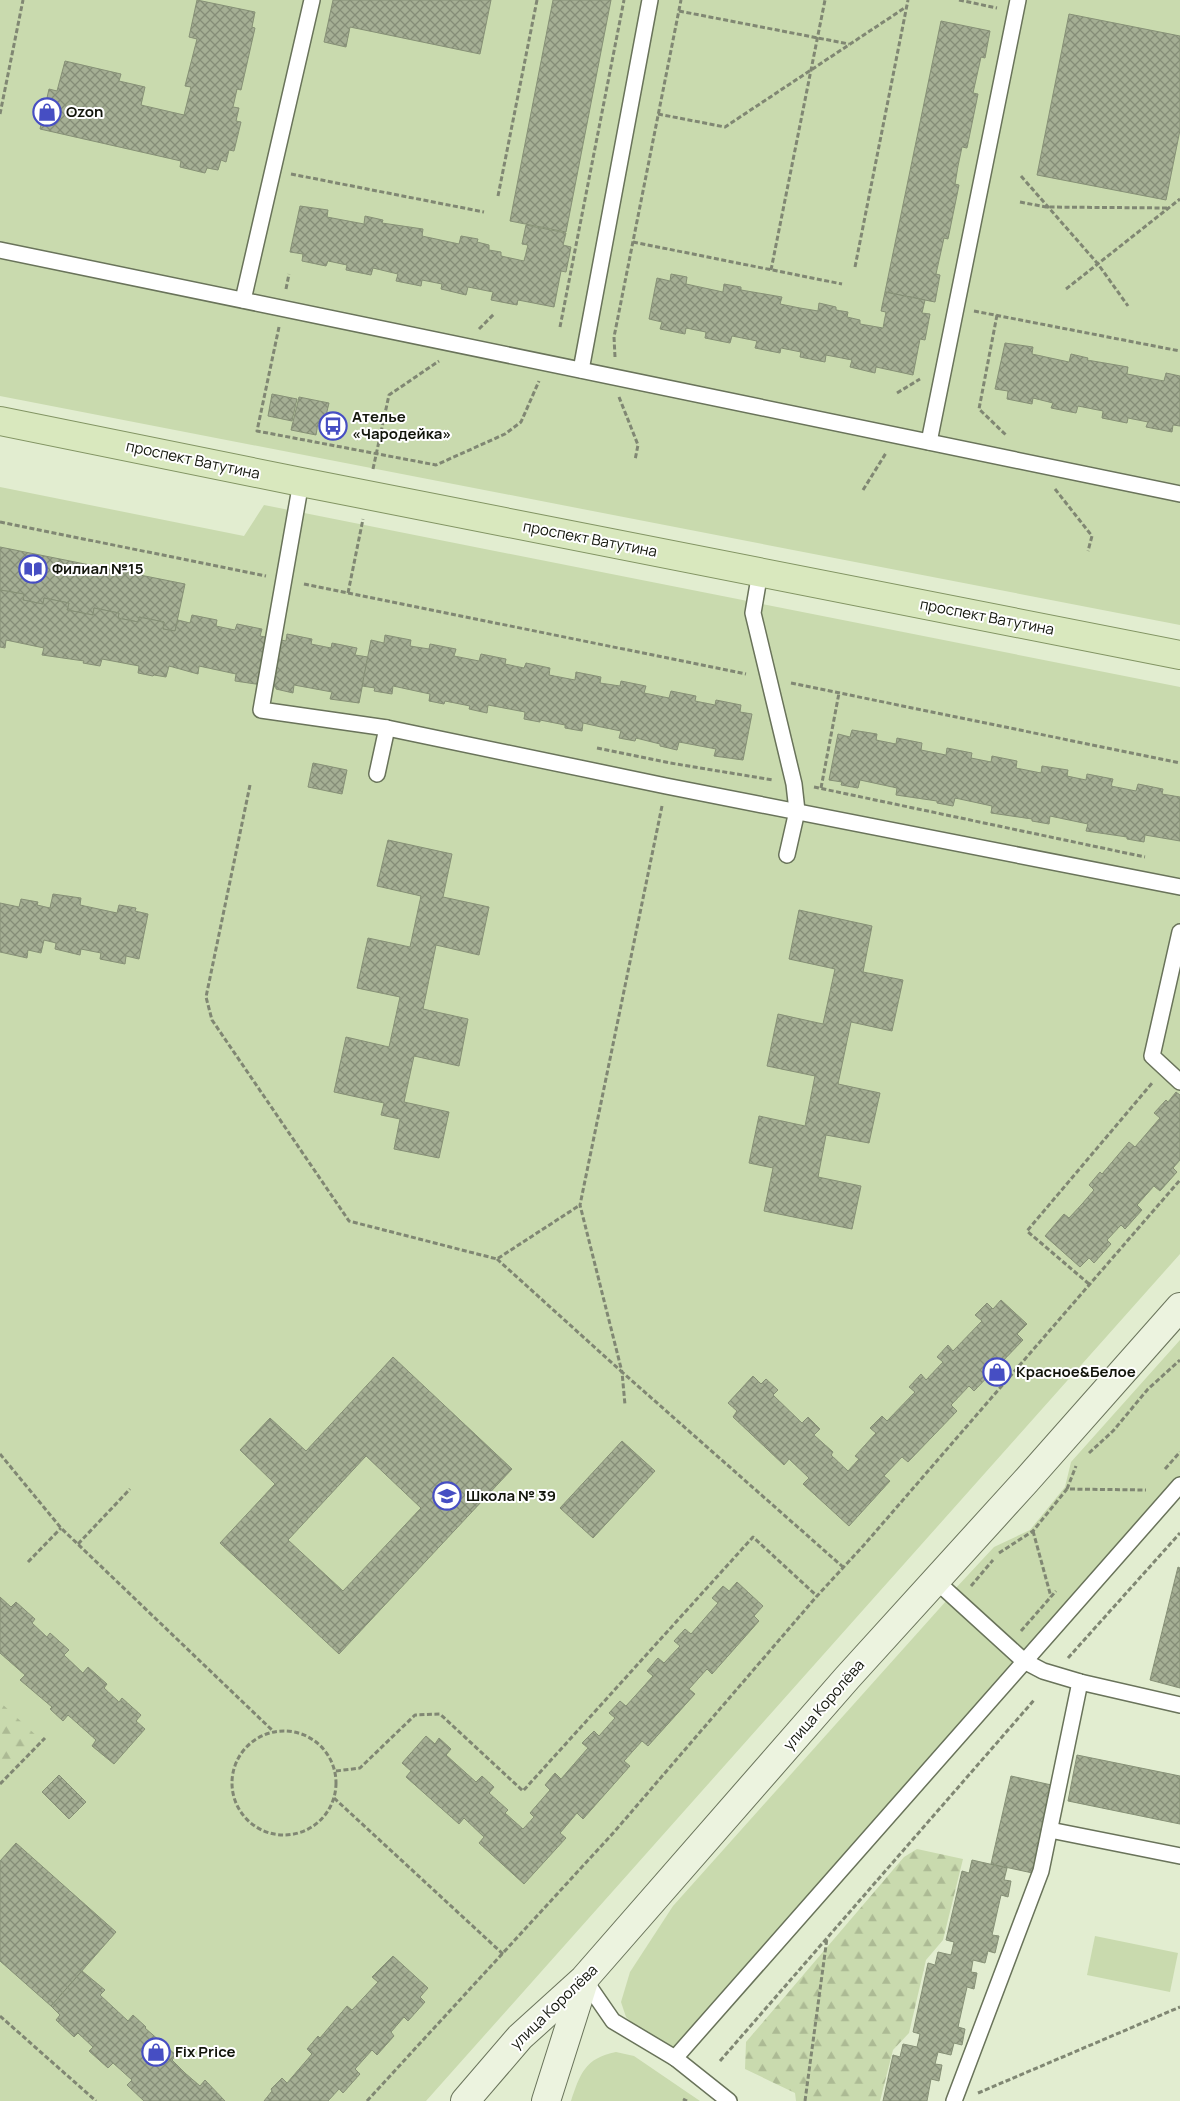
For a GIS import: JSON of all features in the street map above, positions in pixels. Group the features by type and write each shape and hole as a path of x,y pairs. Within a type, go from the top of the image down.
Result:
{"main road":[{"name":"проспект Ватутина","path":"0,421 1180,655"}],"street":[{"name":"улица Королёва","path":"465,2101 520,2037 584,1979 935,1580 1026,1481 1180,1307"},
{"path":"546,2101 584,1979"}],"lane":[{"path":"243,300 312,0"},
{"path":"581,370 650,0"},
{"path":"929,442 1018,0"},
{"path":"0,250 1180,494"},
{"path":"301,482 261,710 388,728 666,786 1180,887"},
{"path":"760,572 753,612 794,784 797,811 787,855"},
{"path":"377,774 388,728"},
{"path":"1180,932 1152,1056 1180,1082"},
{"path":"675,2058 1180,1485"},
{"path":"935,1580 1024,1661 1050,1674 1180,1705"},
{"path":"954,2101 1041,1871 1080,1682"},
{"path":"1050,1830 1180,1856"},
{"path":"584,1979 613,2021 675,2058 729,2101"}],"path":[{"path":"0,114 24,0"},
{"path":"498,196 537,0"},
{"path":"560,327 624,0"},
{"path":"614,338 681,0"},
{"path":"771,270 825,0"},
{"path":"855,266 908,0"},
{"path":"658,114 725,127 906,7"},
{"path":"679,10 849,44"},
{"path":"285,172 484,212"},
{"path":"1021,176 1046,207 1098,264 1128,306"},
{"path":"1066,290 1180,199"},
{"path":"1020,202 1046,207 1168,208"},
{"path":"633,242 842,284"},
{"path":"289,274 257,431 436,465 505,434 521,422 542,373 549,364"},
{"path":"348,593 389,395 462,345 494,314"},
{"path":"1008,436 980,409 997,315 1180,350"},
{"path":"897,393 928,374"},
{"path":"1036,464 1092,536 1088,551"},
{"path":"0,522 1180,763"},
{"path":"822,788 839,693"},
{"path":"794,784 822,788 1151,858"},
{"path":"250,785 206,996 212,1020 349,1221 497,1259 843,1567"},
{"path":"625,1405 622,1372 580,1205 666,786"},
{"path":"1089,1284 1027,1231 1165,1068"},
{"path":"367,2101 616,1831 817,1596 1180,1180"},
{"path":"497,1259 580,1205"},
{"path":"1084,1458 1113,1431 1148,1389 1180,1360"},
{"path":"0,1454 61,1528 273,1731"},
{"path":"967,1591 1000,1552 1033,1531 1067,1489 1076,1465"},
{"path":"78,1544 130,1489"},
{"path":"1067,1489 1146,1490"},
{"path":"28,1562 61,1528"},
{"path":"1033,1531 1051,1596"},
{"path":"1066,1660 1180,1534"},
{"path":"336,1771 360,1768 416,1715 440,1714 523,1790 753,1537 817,1596"},
{"path":"720,2061 1034,1699"},
{"path":"273,1731 300,1732 323,1747 336,1771 334,1798 320,1822 295,1834 268,1833 245,1818 232,1794 234,1767 248,1744 273,1731"},
{"path":"0,1784 45,1738"},
{"path":"334,1798 503,1954"},
{"path":"805,2101 828,1937"},
{"path":"977,2093 1180,2007"},
{"path":"0,2016 96,2101"}],"green space":[{"path":"0,0 1180,0 1180,625 0,396"},
{"path":"0,487 244,536 264,505 1180,687 1180,1254 426,2101 0,2101"},
{"path":"1180,1340 1180,1481 1027,1654 955,1589 994,1547 1030,1530 1065,1487 1071,1462"},
{"path":"947,1600 1018,1664 675,2051 639,2029 626,2017 621,2002 630,1972 673,1906"},
{"path":"0,1702 40,1739 0,1780"},
{"path":"917,1849 963,1859 943,1940 926,1960 909,2033 893,2050 880,2101 796,2101 795,2093 745,2069 746,2042 904,1857"},
{"path":"1095,1936 1178,1953 1170,1992 1087,1975"},
{"path":"616,2052 634,2056 700,2101 571,2101 577,2083 585,2069 597,2058"}],"building":[{"path":"197,0 255,12 252,27 255,28 241,90 237,89 233,107 239,108 236,121 241,122 234,151 229,150 226,162 221,160 218,170 207,168 205,173 180,167 181,161 40,129 49,89 57,91 65,61 121,74 119,81 145,87 141,105 184,115 191,87 185,86 197,39 189,37"},
{"path":"333,0 491,0 480,54 350,27 346,47 324,42"},
{"path":"553,0 611,0 566,232 510,221"},
{"path":"1069,14 1180,36 1180,130 1166,200 1037,175"},
{"path":"941,21 990,31 985,58 981,57 973,93 978,94 967,148 962,147 958,166 955,184 959,185 948,239 944,238 936,274 940,275 935,302 885,292"},
{"path":"300,206 328,210 327,217 364,224 365,216 383,220 382,223 423,229 422,236 459,244 461,236 478,239 477,242 489,245 489,250 501,252 501,256 524,261 528,245 522,244 526,225 566,233 563,245 571,247 566,272 561,271 554,307 518,300 517,305 491,300 493,292 468,287 466,295 441,289 442,284 422,280 421,286 396,281 398,274 373,268 371,275 346,270 347,265 328,261 326,266 302,261 303,254 290,252"},
{"path":"671,274 687,277 686,284 723,292 724,284 741,287 741,290 782,297 780,304 800,308 818,311 819,303 836,307 836,310 848,312 847,317 860,320 860,324 883,328 886,312 881,311 885,292 925,300 922,313 930,314 925,340 920,339 913,375 876,367 875,373 850,367 852,360 826,355 825,362 800,357 801,352 781,348 780,353 755,348 757,341 732,336 730,343 705,338 706,332 686,328 685,334 660,329 662,322 649,319 657,278 670,281"},
{"path":"1005,343 1033,347 1032,354 1069,362 1071,354 1088,358 1087,360 1128,367 1127,374 1164,381 1166,373 1180,376 1180,426 1173,425 1172,432 1146,427 1148,422 1128,418 1127,423 1102,418 1103,411 1078,406 1076,413 1051,408 1053,403 1033,398 1032,404 1007,399 1008,391 995,389"},
{"path":"272,394 297,399 292,421 268,416"},
{"path":"299,397 329,403 324,424 318,423 316,435 291,430"},
{"path":"0,547 185,584 175,631 163,629 164,622 139,617 138,622 118,618 119,613 94,608 93,615 67,610 69,603 44,598 43,604 23,600 24,594 0,590"},
{"path":"0,590 24,594 23,600 43,604 44,598 69,603 67,610 93,615 94,608 119,613 118,618 138,622 139,617 164,622 163,629 175,631 178,620 190,623 192,615 217,620 216,626 235,630 237,624 262,629 260,636 286,641 287,634 312,639 311,644 331,648 332,643 357,648 355,655 368,657 359,703 330,699 332,692 294,685 293,693 276,689 276,687 235,681 236,674 199,666 198,674 169,666 166,677 153,676 138,673 139,666 102,659 100,666 83,663 84,661 42,655 44,648 6,640 5,648 0,647"},
{"path":"385,635 411,640 410,646 429,649 430,644 456,649 454,656 479,661 481,654 506,659 505,664 524,668 526,663 550,668 549,675 575,680 576,672 601,677 600,683 620,686 621,681 646,686 644,693 669,698 671,691 696,696 695,701 715,705 716,700 741,705 740,712 752,714 743,760 714,756 716,749 679,742 677,750 636,738 635,741 619,738 621,731 583,723 582,731 565,728 565,725 524,719 525,712 488,705 487,713 469,709 470,706 445,701 444,704 429,701 430,694 393,686 392,694 374,691 375,688 362,686 371,640 384,643"},
{"path":"852,730 877,734 876,740 896,744 897,738 922,743 921,750 946,755 947,748 972,753 971,758 991,762 992,756 1017,761 1016,768 1041,773 1042,766 1068,770 1067,776 1086,780 1087,774 1113,779 1111,786 1136,791 1138,784 1163,789 1162,794 1180,797 1180,841 1145,835 1144,842 1127,839 1127,837 1086,831 1088,824 1050,816 1049,824 1032,821 1032,819 991,813 992,806 955,798 953,806 937,803 937,801 896,795 897,788 860,780 858,788 841,785 842,782 829,780 838,734 850,737"},
{"path":"313,763 347,770 342,794 308,787"},
{"path":"388,840 452,854 443,897 489,907 479,955 436,945 423,1009 468,1019 459,1066 414,1056 404,1102 449,1112 439,1158 394,1149 400,1119 381,1115 384,1103 334,1092 346,1037 389,1047 400,997 357,988 368,938 410,947 421,896 377,886"},
{"path":"53,894 81,898 80,905 117,913 119,905 136,908 135,911 148,914 139,959 126,956 125,964 100,959 101,953 81,949 80,955 55,949 56,943 44,940 41,953 28,950 27,958 0,952 0,903 19,907 21,899 38,902 37,905 50,908"},
{"path":"799,910 872,926 863,972 903,980 892,1031 851,1022 838,1084 880,1093 869,1143 826,1135 818,1177 861,1186 852,1229 764,1211 773,1168 749,1163 759,1116 805,1126 815,1076 767,1066 778,1014 823,1024 835,969 789,959"},
{"path":"1176,1092 1180,1095 1180,1160 1173,1168 1177,1172 1160,1191 1154,1186 1137,1205 1142,1210 1125,1229 1121,1225 1107,1240 1111,1244 1094,1263 1089,1258 1080,1267 1045,1236 1064,1214 1069,1218 1082,1204 1094,1190 1089,1185 1100,1172 1102,1174 1129,1142 1135,1147 1160,1118 1154,1113 1166,1100 1168,1102"},
{"path":"1001,1300 1027,1324 1017,1334 1023,1340 974,1391 969,1386 951,1405 957,1411 908,1462 902,1457 884,1476 890,1481 849,1526 803,1484 809,1478 789,1459 784,1465 733,1417 737,1411 728,1403 753,1376 761,1384 766,1379 778,1390 773,1395 802,1423 808,1417 820,1429 814,1435 833,1452 831,1455 848,1471 859,1459 855,1456 876,1433 870,1428 882,1416 887,1421 915,1392 909,1387 921,1374 926,1380 943,1362 937,1357 948,1345 953,1351 982,1321 975,1315 987,1303 993,1309"},
{"name":"Школа № 39","path":"393,1357 512,1469 339,1654 220,1543 275,1484 240,1450 270,1418 306,1451","holes":["366,1456 421,1508 343,1591 288,1540"]},
{"path":"622,1441 655,1471 593,1538 560,1508"},
{"path":"1178,1567 1180,1568 1180,1688 1150,1680"},
{"path":"737,1582 763,1606 754,1616 759,1621 712,1674 707,1669 689,1689 695,1694 648,1746 642,1741 624,1761 630,1766 583,1819 577,1813 560,1833 566,1838 524,1884 479,1843 484,1837 464,1818 459,1824 406,1777 411,1771 402,1763 426,1736 435,1744 439,1738 451,1749 446,1755 476,1782 482,1776 494,1787 489,1793 508,1810 505,1813 523,1829 534,1817 530,1813 550,1790 545,1785 555,1773 561,1779 588,1748 582,1743 594,1731 599,1736 615,1718 609,1713 620,1701 626,1706 653,1676 647,1671 658,1658 664,1663 680,1646 674,1641 685,1629 691,1634 718,1603 712,1598 723,1586 729,1591"},
{"path":"0,1597 11,1607 16,1602 35,1619 32,1623 47,1637 50,1633 69,1650 64,1655 83,1673 88,1667 107,1684 104,1688 119,1702 122,1698 141,1715 136,1721 145,1729 114,1764 92,1746 96,1740 68,1715 63,1721 50,1709 52,1707 20,1680 25,1675 0,1653"},
{"path":"1077,1755 1180,1776 1180,1824 1068,1801"},
{"path":"59,1775 86,1802 69,1819 42,1792"},
{"path":"1011,1776 1056,1786 1037,1874 991,1864"},
{"path":"16,1843 116,1932 51,2006 0,1961 0,1861"},
{"path":"972,1860 1007,1868 1004,1880 1011,1881 1008,1897 1001,1895 992,1935 999,1936 995,1953 988,1951 985,1963 973,1960 971,1972 977,1973 974,1989 967,1987 958,2027 965,2029 962,2045 954,2043 951,2055 938,2052 935,2064 942,2065 939,2081 931,2079 927,2101 883,2101 893,2055 900,2057 903,2044 917,2047 920,2034 913,2032 928,1963 935,1965 938,1952 951,1955 954,1942 946,1940 962,1871 969,1873"},
{"path":"393,1956 428,1988 420,1997 425,2002 408,2021 404,2017 391,2032 394,2036 377,2055 372,2050 355,2069 360,2074 343,2093 339,2089 328,2101 264,2101 272,2091 271,2089 282,2078 287,2083 312,2054 307,2049 318,2036 320,2038 347,2006 352,2010 378,1982 372,1977"},
{"path":"82,1971 105,1990 100,1995 128,2021 133,2015 176,2055 172,2060 185,2073 200,2086 205,2080 225,2101 144,2101 127,2085 132,2080 113,2063 108,2068 89,2051 93,2047 78,2033 74,2037 56,2020 60,2015 51,2006"}],"place":[{"name":"Ozon","path":"47,112"},
{"name":"Ателье «Чародейка»","path":"333,426"},
{"name":"Филиал №15","path":"33,569"},
{"name":"Красное&Белое","path":"997,1372"},
{"name":"Школа № 39","path":"447,1496"},
{"name":"Fix Price","path":"156,2052"}]}
